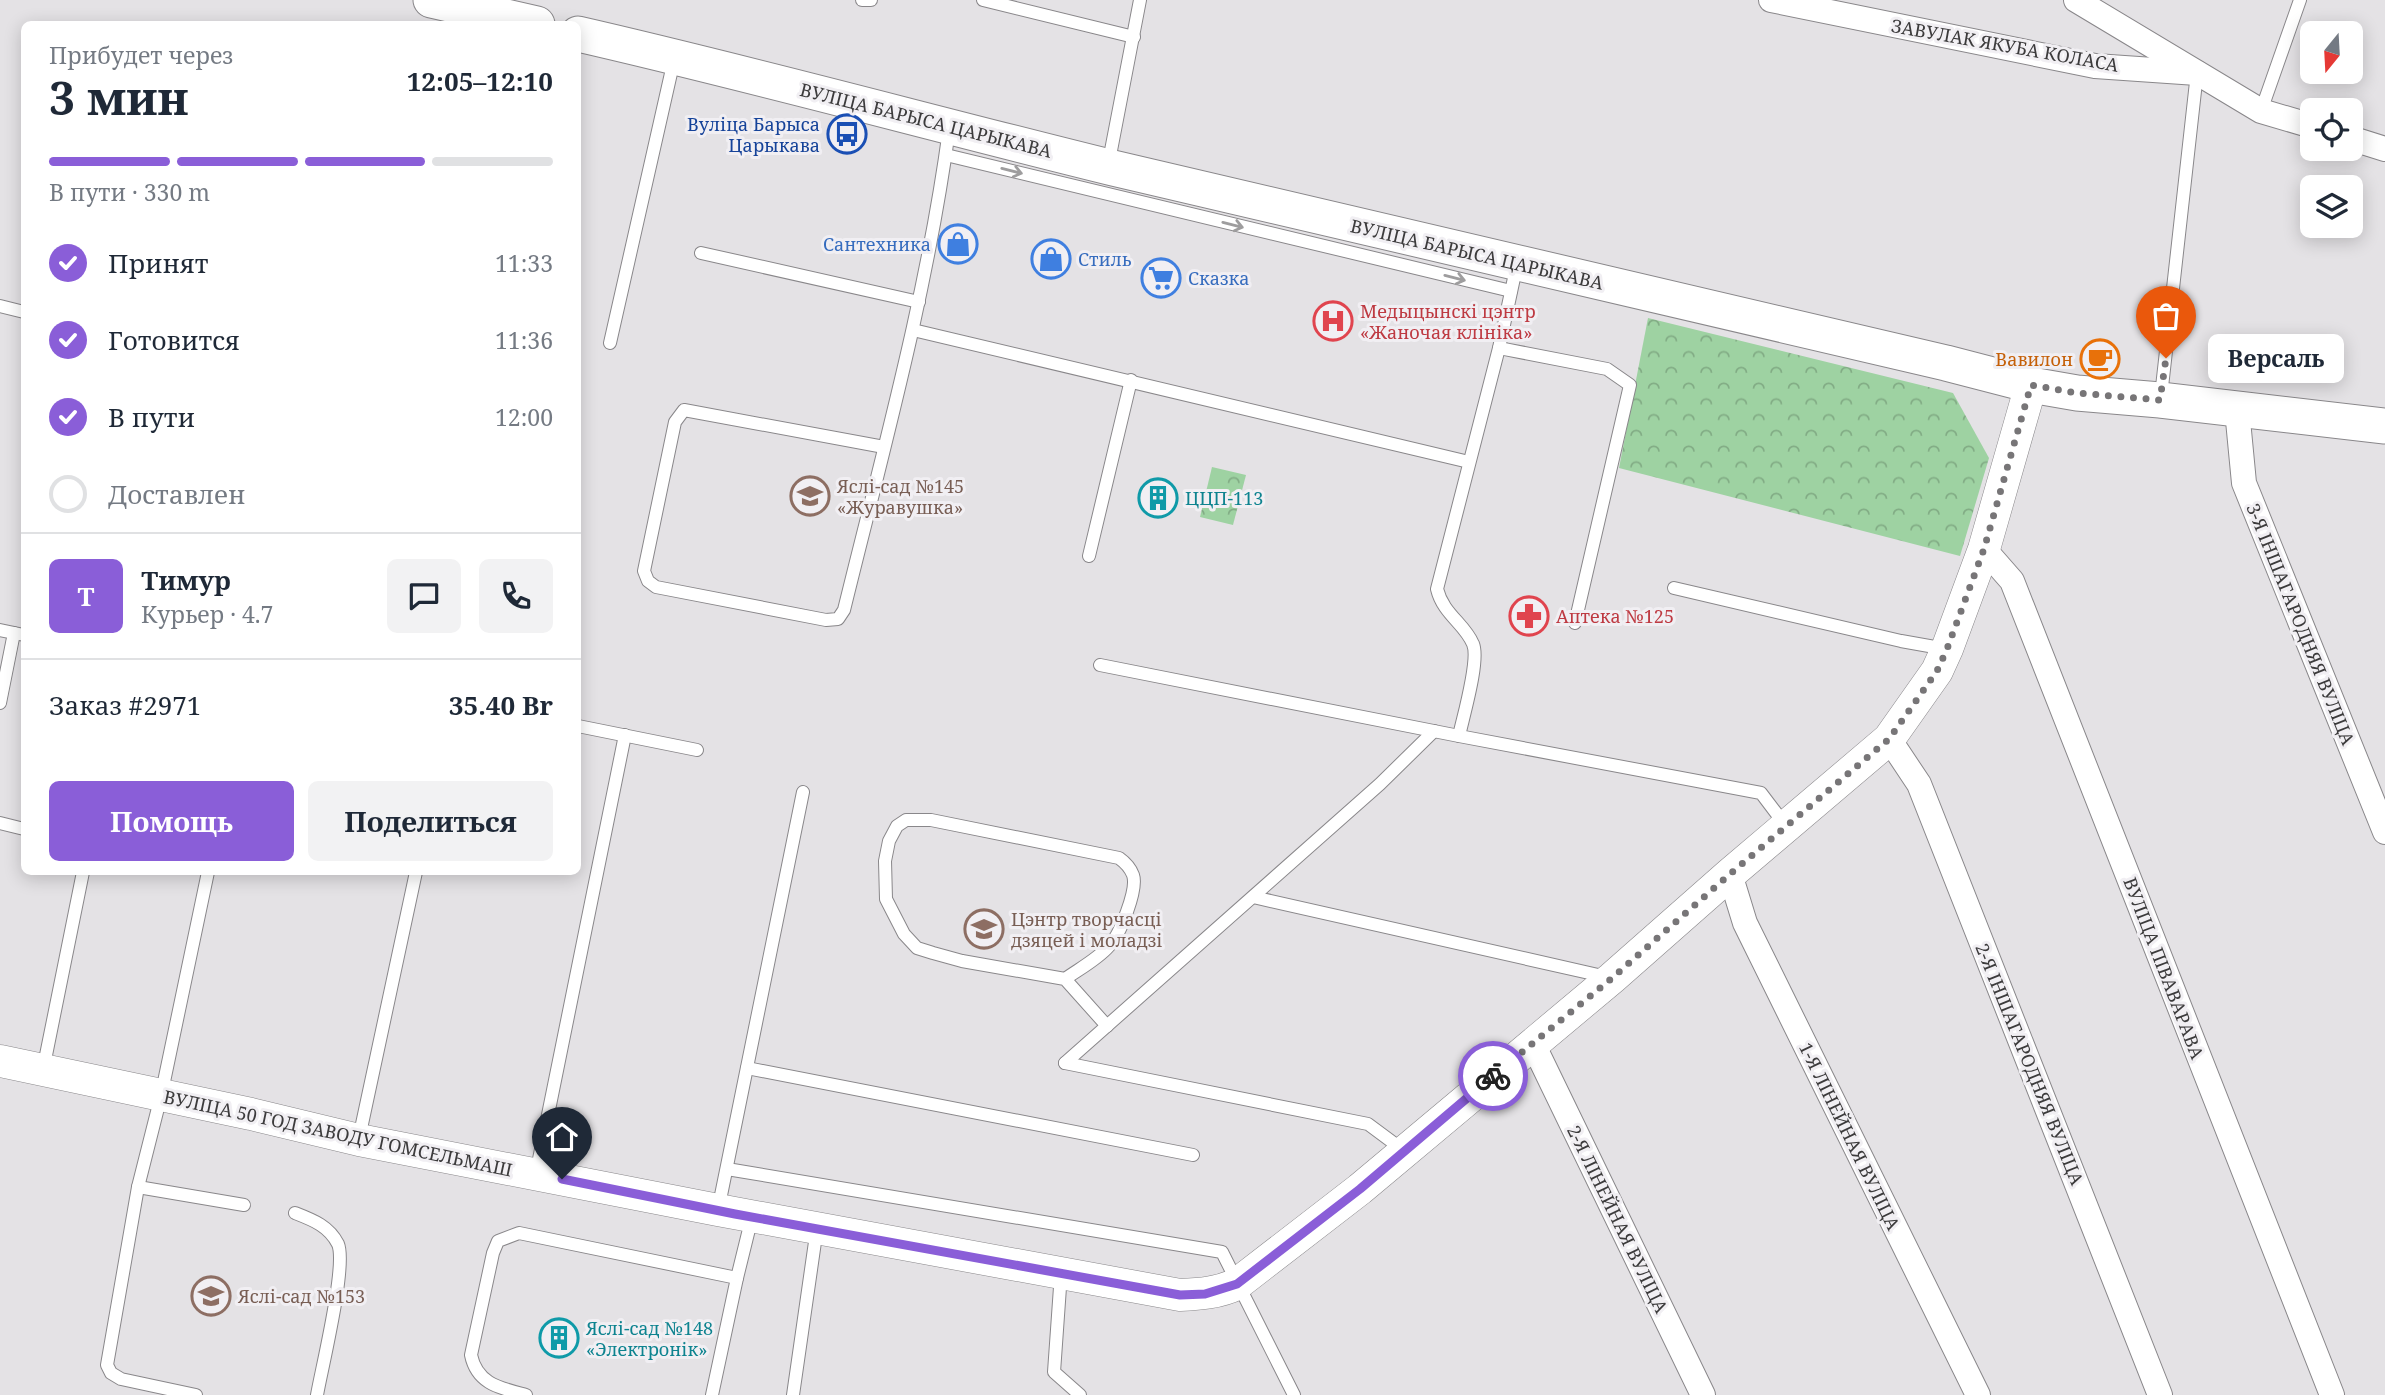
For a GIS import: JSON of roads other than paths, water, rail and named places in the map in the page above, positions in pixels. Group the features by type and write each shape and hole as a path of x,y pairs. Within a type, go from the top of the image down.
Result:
{"main road":[{"path":"431,0 524,21"},
{"name":"ВУЛІЦА БАРЫСА ЦАРЫКАВА","path":"581,35 675,56 948,141 1108,167 1514,278 1946,363 2031,385 2077,393 2385,426"}],"street":[{"name":"ЗАВУЛАК ЯКУБА КОЛАСА","path":"1771,0 2095,65 2197,73 2261,111 2300,122"},
{"path":"2076,0 2197,73"},
{"path":"2363,142 2385,149"},
{"name":"ВУЛІЦА 50 ГОД ЗАВОДУ ГОМСЕЛЬМАШ","path":"2,1065 43,1071 359,1140 752,1217 1180,1295 1205,1294 1237,1284 1360,1189 1612,978 1889,739 1930,682 1947,649 1984,549 2031,385"},
{"name":"3-Я ІНШАГАРОДНЯЯ ВУЛІЦА","path":"2237,410 2244,483 2385,832"},
{"name":"ВУЛІЦА ПІВАВАРАВА","path":"1984,549 2012,582 2332,1395"},
{"name":"2-Я ІНШАГАРОДНЯЯ ВУЛІЦА","path":"1889,739 1919,784 2160,1395"},
{"name":"1-Я ЛІНЕЙНАЯ ВУЛІЦА","path":"1730,874 1745,923 1979,1395"},
{"name":"2-Я ЛІНЕЙНАЯ ВУЛІЦА","path":"1533,1044 1703,1395"}],"lane":[{"path":"862,0 871,0"},
{"path":"983,0 1134,37"},
{"path":"1108,167 1140,0"},
{"path":"2261,111 2300,0"},
{"path":"610,343 675,56"},
{"path":"2160,400 2197,73"},
{"path":"884,447 684,410 678,414 675,422 644,570 648,581 656,587 827,621 838,619 844,610 913,330 939,203 948,141 1514,278 1499,348 1437,589 1440,601 1473,644 1475,661 1459,736"},
{"path":"701,253 919,302"},
{"path":"0,306 21,311"},
{"path":"913,330 1469,462"},
{"path":"1499,348 1606,369 1630,384 1575,623"},
{"path":"1089,556 1131,380"},
{"path":"1674,588 1901,641 1947,649"},
{"path":"0,630 19,634 0,704"},
{"path":"1100,665 1761,793 1786,826"},
{"path":"581,727 697,750"},
{"path":"1404,1151 1368,1124 1065,1063 1380,784 1434,731"},
{"path":"536,1174 625,735"},
{"path":"718,1210 803,792"},
{"path":"1065,979 1109,947 1117,936 1134,891 1135,877 1128,865 1119,858 931,820 906,820 897,827 889,841 885,861 886,899 904,934 917,948 962,961 1065,979 1107,1026"},
{"path":"0,823 21,828"},
{"path":"43,1071 82,875"},
{"path":"196,1395 121,1379 111,1373 107,1365 138,1188 161,1096 207,875"},
{"path":"359,1140 415,875"},
{"path":"1253,897 1612,978"},
{"path":"747,1068 1193,1155"},
{"path":"727,1169 1222,1252 1294,1395"},
{"path":"138,1188 244,1205"},
{"path":"295,1213 317,1221 330,1232 339,1247 341,1269 317,1395"},
{"path":"712,1395 752,1217"},
{"path":"793,1395 817,1228"},
{"path":"526,1395 485,1382 474,1368 471,1355 493,1253 498,1241 507,1236 519,1233 537,1236 737,1278"},
{"path":"1061,1272 1054,1372 1080,1395"}],"place":[{"name":"Вуліца Барыса Царыкава","path":"847,134"},
{"name":"Сантехника","path":"958,244"},
{"name":"Стиль","path":"1051,259"},
{"name":"Сказка","path":"1161,278"},
{"name":"Медыцынскі цэнтр «Жаночая клініка»","path":"1333,321"},
{"name":"Версаль","path":"2166,358"},
{"name":"Вавилон","path":"2100,359"},
{"name":"Яслі-сад №145 «Журавушка»","path":"810,496"},
{"name":"ЦЦП-113","path":"1158,498"},
{"name":"Аптека №125","path":"1529,616"},
{"name":"Цэнтр творчасці дзяцей і моладзі","path":"984,929"},
{"name":"Яслі-сад №153","path":"211,1296"},
{"name":"Яслі-сад №148 «Электронік»","path":"559,1338"}]}
